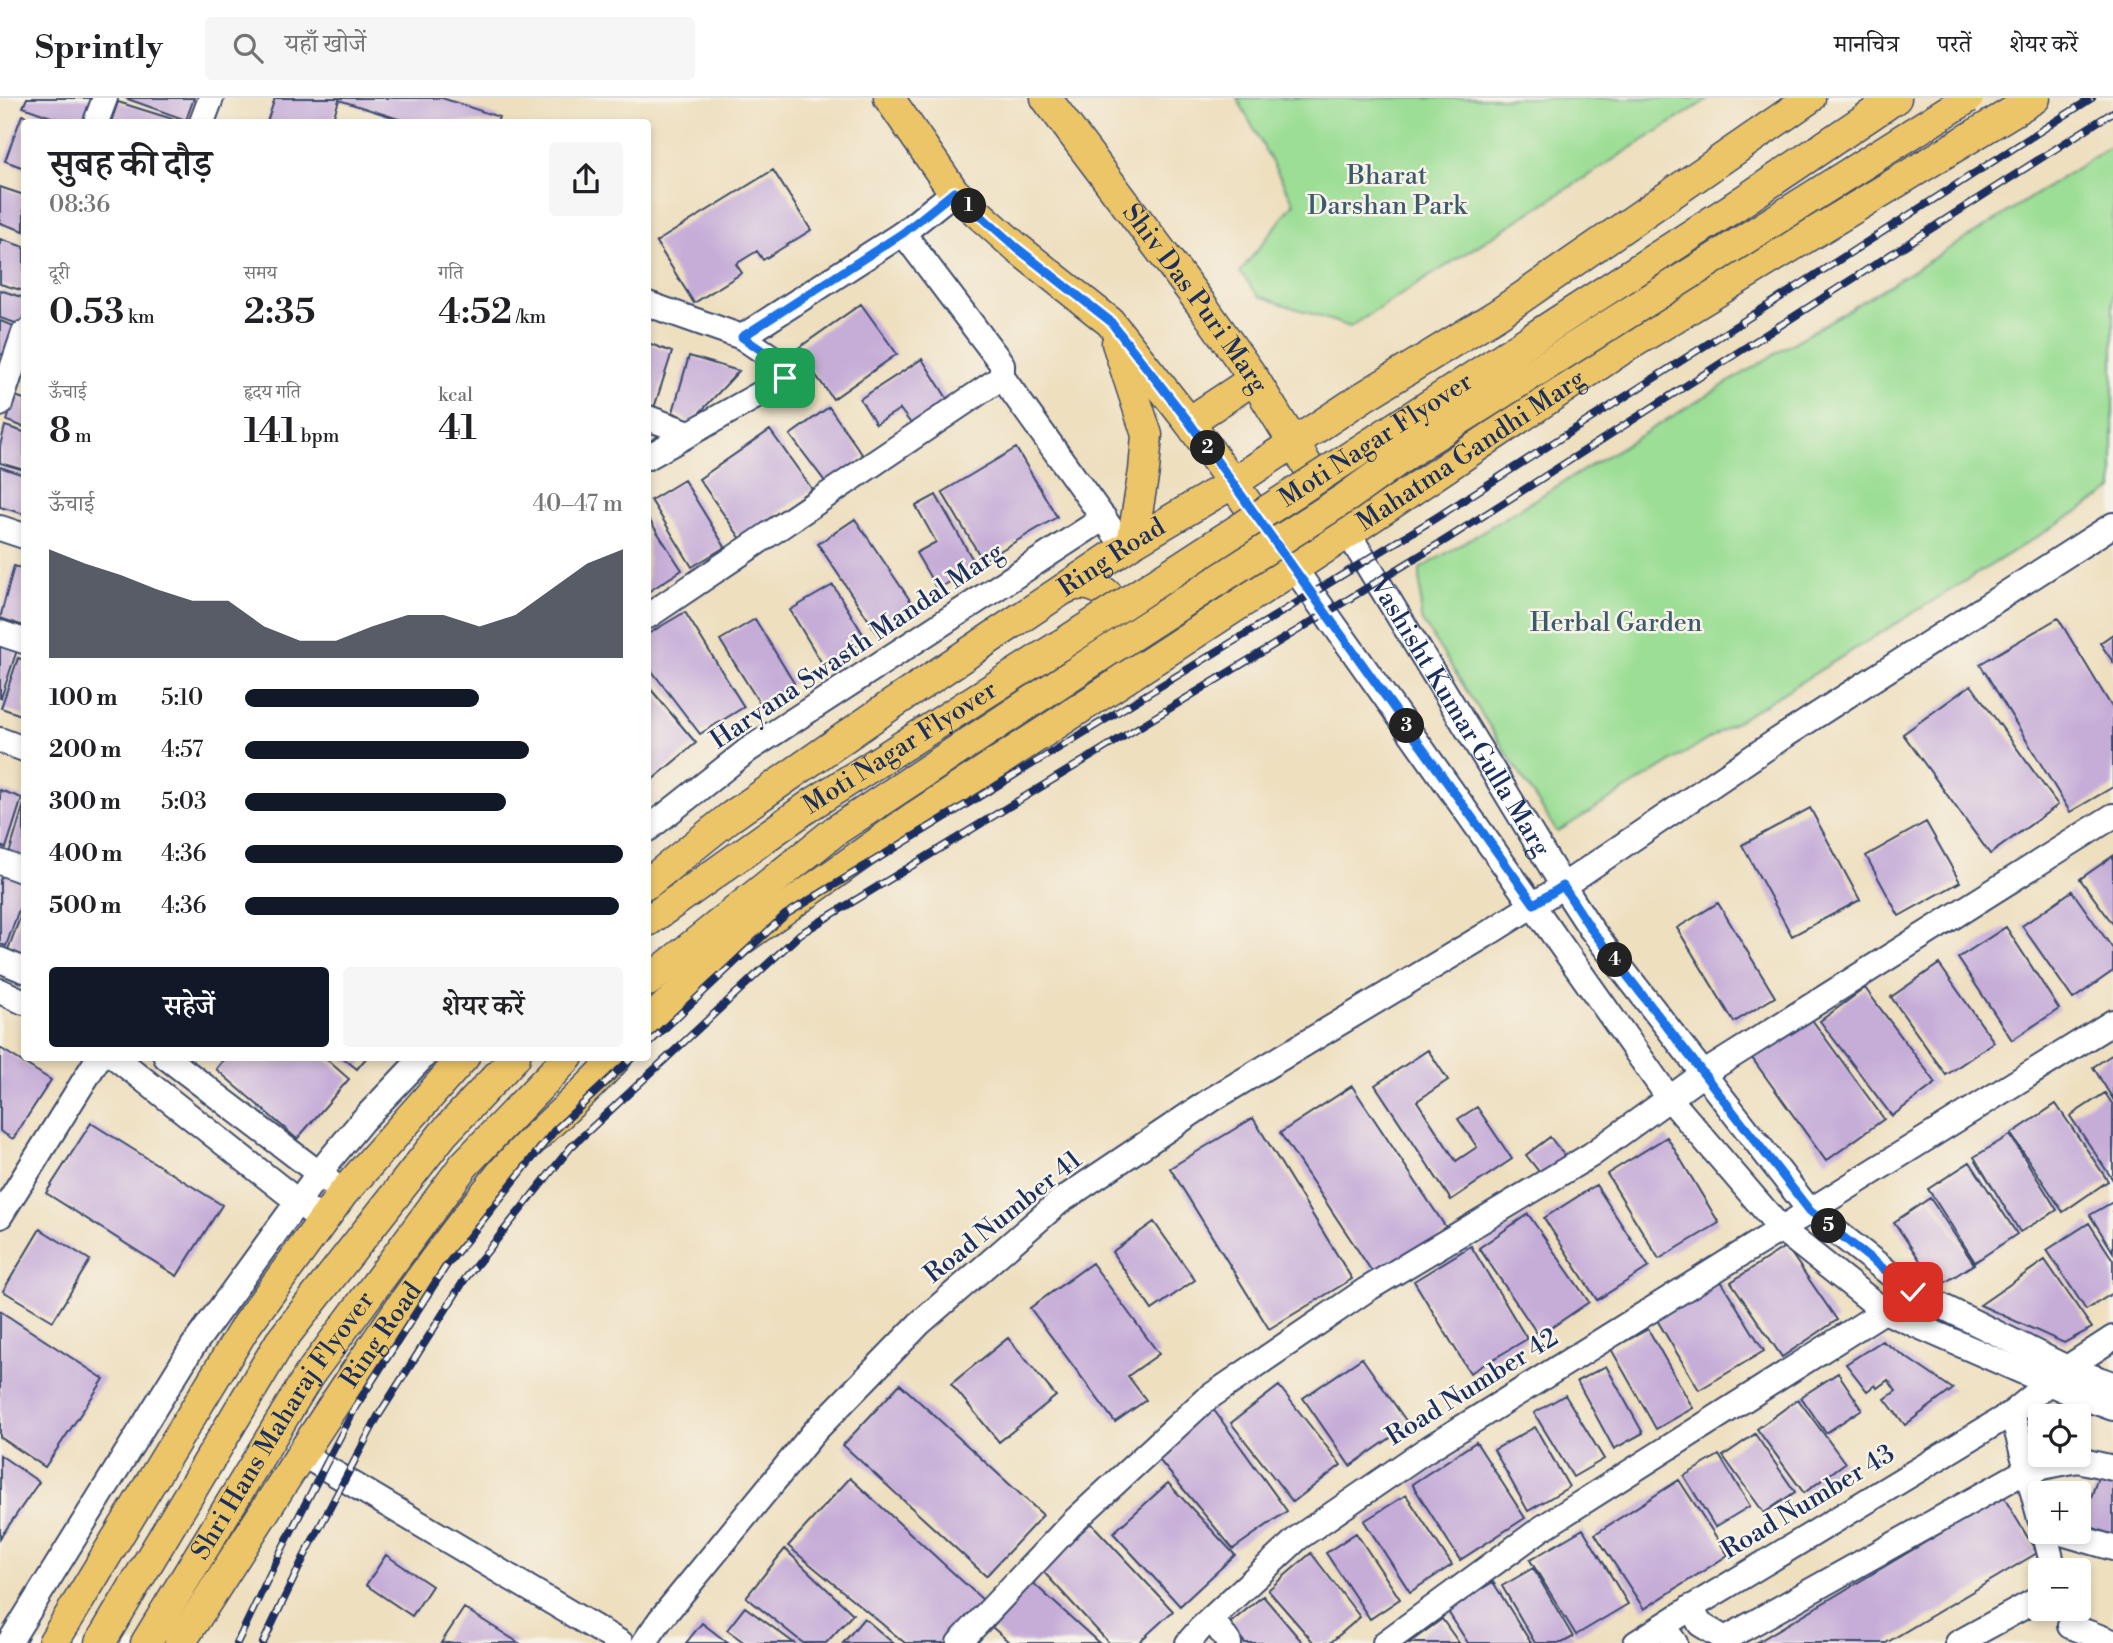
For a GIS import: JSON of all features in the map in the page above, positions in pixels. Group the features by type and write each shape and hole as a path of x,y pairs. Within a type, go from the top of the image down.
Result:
{"main road":[{"name":"Shiv Das Puri Marg","path":"1046,98 1254,379 1334,507"},
{"name":"Ring Road","path":"651,881 729,818 891,705 1128,545 1233,483 1363,397 1498,314 1810,98"},
{"name":"Moti Nagar Flyover","path":"651,919 812,804 1723,215 1896,98"},
{"path":"657,974 835,831 1347,497 1421,444 1968,98"},
{"name":"Mahatma Gandhi Marg","path":"651,1019 734,945 914,817 1587,373 2035,98"},
{"path":"890,100 954,192 1017,248 1110,321 1189,422 1294,568"},
{"path":"1498,314 1485,331 1485,352 1507,381 1535,387 1587,373"},
{"path":"1110,321 1147,435 1144,471 1128,545"},
{"path":"1189,422 1254,379"},
{"name":"Vashisht Kumar Gulla Marg","path":"1334,507 1348,533"},
{"path":"1060,591 1079,584 1089,584 1107,593 1113,600 1122,617 1125,633 1125,647 1116,683"},
{"path":"651,909 672,878 729,818"},
{"path":"53,1643 247,1324 343,1193 460,1061"},
{"name":"Shri Hans Maharaj Flyover","path":"100,1643 280,1342 443,1134 511,1061"},
{"name":"Shri Hans Maharaj Flyover","path":"146,1643 309,1375 464,1164 564,1061"},
{"path":"522,1150 593,1061"},
{"name":"Ring Road","path":"180,1643 338,1395 416,1283 522,1150 613,1061"}],"street":[{"path":"97,119 105,98"},
{"path":"203,119 211,98"},
{"path":"742,337 903,233 954,192"},
{"path":"903,233 1002,364 1002,377 1104,518 1128,545"},
{"path":"651,305 742,337 786,367 787,372 783,381 651,455"},
{"path":"0,404 21,342"},
{"path":"651,614 1002,377"},
{"path":"651,419 689,433"},
{"name":"Haryana Swasth Mandal Marg","path":"651,827 748,750 1104,518"},
{"name":"Road Number 41","path":"643,1643 815,1431 920,1323 1059,1202 1211,1100 1563,886 1777,740 2113,524"},
{"path":"0,528 21,535"},
{"name":"Vashisht Kumar Gulla Marg","path":"1348,533 1591,929 1810,1211 1913,1292 2058,1375 2076,1395 2113,1408"},
{"name":"Vashisht Kumar Gulla Marg","path":"1294,568 1669,1098 1781,1229 1884,1311 2058,1375 2113,1384"},
{"path":"0,633 21,640"},
{"path":"0,740 21,748"},
{"path":"959,1643 1072,1523 1205,1400 1366,1290 1591,1154 1703,1074 2113,816"},
{"path":"0,862 21,870"},
{"path":"0,960 21,969"},
{"path":"0,991 21,1001"},
{"name":"Road Number 42","path":"1188,1643 1298,1538 1423,1452 2113,1022"},
{"path":"0,1216 97,1061"},
{"path":"120,1061 322,1221"},
{"path":"177,1061 343,1193"},
{"path":"9,1643 193,1346 318,1174 362,1121 419,1061"},
{"path":"1385,1643 1542,1528 1913,1292"},
{"name":"Road Number 43","path":"1636,1643 1669,1634 1691,1607 2012,1413 2058,1375 2113,1338"},
{"path":"2012,1413 2030,1481"},
{"path":"302,1454 621,1643"},
{"path":"1691,1607 1700,1624 1726,1639 2027,1470 2078,1460 2113,1468"},
{"path":"2091,1542 2113,1548"},
{"path":"1958,1643 2028,1605"},
{"path":"1212,1619 1229,1643"},
{"path":"2069,1626 2113,1642"}],"green space":[{"name":"Bharat Darshan Park","path":"1237,98 1710,98 1350,327 1259,296 1240,272 1294,203"},
{"name":"Herbal Garden","path":"2113,145 2113,490 1557,832 1421,619 1420,569 1975,233"}],"building":[{"path":"27,98 100,98 91,119 57,119 23,107"},
{"path":"125,98 194,98 186,119"},
{"path":"275,98 442,98 499,117 399,119 339,100 333,119 268,119"},
{"path":"118,102 172,119 112,119"},
{"path":"22,115 33,119 21,119 21,167 5,161"},
{"path":"773,170 811,230 763,260 757,251 736,264 742,273 694,303 656,242"},
{"path":"0,187 21,194 21,230 0,223"},
{"path":"0,239 21,246 21,290 0,284"},
{"path":"0,290 21,297 21,325 0,318"},
{"path":"861,304 897,354 833,399 797,349"},
{"path":"0,321 20,328 10,357 0,354"},
{"path":"651,344 672,352 654,408 651,407"},
{"path":"689,356 739,371 691,422 673,412"},
{"path":"922,359 950,403 912,425 900,409 876,424 860,399"},
{"path":"15,396 21,398 21,426 7,421"},
{"path":"829,407 864,457 827,484 790,435"},
{"path":"5,426 21,431 21,469 0,463 0,446"},
{"path":"770,430 812,489 741,539 699,479"},
{"path":"1016,448 1057,517 983,561 942,492"},
{"path":"0,467 21,474 21,513 0,507"},
{"path":"684,480 725,547 692,567 651,500"},
{"path":"936,495 977,567 937,589 916,553 936,542 916,506"},
{"path":"855,519 918,612 880,637 818,544"},
{"path":"651,523 682,570 651,590"},
{"path":"14,566 21,568 21,625 0,618"},
{"path":"833,585 866,639 823,665 790,610"},
{"path":"685,612 744,707 700,734 651,670 651,632"},
{"path":"2058,618 2113,709 2113,787 2070,812 1980,664"},
{"path":"755,619 794,683 760,704 720,640"},
{"path":"2113,634 2113,662 2100,643"},
{"path":"0,641 18,647 1,698 0,698"},
{"path":"18,658 21,659 21,715 1,708"},
{"path":"1971,685 2058,805 1990,854 1903,734"},
{"path":"651,690 696,743 651,778"},
{"path":"0,790 21,798 21,801 6,848 0,846"},
{"path":"1810,808 1860,900 1792,936 1742,845"},
{"path":"21,814 21,857 9,854"},
{"path":"1926,822 1960,882 1899,916 1866,856"},
{"path":"2113,856 2113,924 2080,879"},
{"path":"2,874 21,881 21,904 6,946 0,944"},
{"path":"2072,891 2113,949 2113,971 2073,999 2022,926"},
{"path":"1718,903 1775,997 1734,1022 1677,928"},
{"path":"21,915 21,960 6,955"},
{"path":"2006,927 2059,1009 2012,1040 1958,958"},
{"path":"1939,964 1994,1042 1946,1075 1891,997"},
{"path":"1865,988 1936,1083 1892,1116 1820,1021"},
{"path":"1810,1017 1884,1119 1826,1161 1752,1058"},
{"path":"0,1048 51,1080 13,1139 0,1131"},
{"path":"1428,1050 1448,1080 1417,1101 1456,1161 1477,1147 1458,1119 1477,1107 1512,1159 1451,1200 1375,1085"},
{"path":"2113,1054 2113,1099 2093,1067"},
{"path":"223,1061 329,1061 349,1079 297,1139 216,1069"},
{"path":"347,1061 364,1061 357,1069"},
{"path":"1352,1086 1449,1232 1377,1279 1280,1133"},
{"path":"2105,1093 2113,1105 2113,1180 2070,1116"},
{"path":"2056,1104 2108,1181 2063,1212 2011,1134"},
{"path":"1253,1118 1352,1279 1269,1329 1170,1168"},
{"path":"91,1123 222,1205 177,1276 46,1193"},
{"path":"2010,1135 2057,1210 2020,1232 1974,1157"},
{"path":"1550,1137 1568,1160 1544,1178 1526,1155"},
{"path":"1667,1137 1719,1223 1659,1259 1607,1174"},
{"path":"1970,1162 2017,1234 1975,1262 1928,1189"},
{"path":"1596,1185 1649,1267 1597,1300 1544,1218"},
{"path":"1930,1198 1974,1264 1938,1287 1894,1222"},
{"path":"2113,1202 2113,1252 2090,1215"},
{"path":"1528,1214 1589,1302 1539,1336 1479,1248"},
{"path":"1154,1222 1195,1280 1152,1310 1112,1252"},
{"path":"2089,1223 2113,1260 2113,1293 2086,1310 2047,1250"},
{"path":"40,1229 90,1260 53,1321 3,1291"},
{"path":"1471,1246 1527,1339 1470,1373 1414,1281"},
{"path":"1786,1246 1837,1320 1782,1357 1731,1282"},
{"path":"2045,1260 2092,1328 2064,1343 1980,1305"},
{"path":"1092,1263 1159,1354 1128,1376 1146,1400 1115,1422 1030,1308"},
{"path":"1721,1281 1764,1351 1699,1390 1657,1320"},
{"path":"0,1311 104,1379 45,1467 0,1437"},
{"path":"1648,1329 1693,1408 1656,1429 1611,1349"},
{"path":"1008,1338 1056,1396 999,1442 951,1384"},
{"path":"1882,1341 1953,1389 1905,1425 1885,1399 1896,1391 1888,1380 1867,1391 1846,1364"},
{"path":"1362,1358 1409,1425 1350,1466 1303,1398"},
{"path":"1606,1366 1643,1433 1614,1449 1577,1381"},
{"path":"1838,1373 1862,1409 1826,1433 1801,1397"},
{"path":"900,1384 1043,1515 986,1576 843,1445"},
{"path":"1279,1386 1341,1465 1293,1502 1231,1423"},
{"path":"1565,1395 1604,1459 1573,1477 1534,1413"},
{"path":"1798,1399 1845,1463 1804,1493 1757,1429"},
{"path":"1211,1406 1287,1511 1233,1549 1155,1455"},
{"path":"1535,1427 1569,1487 1528,1511 1494,1450"},
{"path":"1755,1434 1795,1492 1764,1513 1723,1456"},
{"path":"1476,1442 1525,1518 1460,1560 1412,1484"},
{"path":"0,1455 39,1482 0,1538"},
{"path":"1719,1455 1750,1506 1715,1527 1684,1476"},
{"path":"2101,1468 2113,1472 2113,1535 2091,1527 2091,1497"},
{"path":"850,1478 984,1601 948,1643 905,1643 788,1546"},
{"path":"1679,1480 1728,1555 1644,1609 1595,1534"},
{"path":"1168,1483 1235,1555 1180,1606 1113,1533"},
{"path":"1406,1495 1452,1565 1410,1592 1364,1521"},
{"path":"2003,1496 2028,1538 2028,1544 2032,1544 2037,1553 1886,1643 1756,1643"},
{"path":"1090,1522 1173,1611 1138,1643 1109,1643 1040,1568"},
{"path":"1583,1529 1628,1604 1576,1635 1530,1560"},
{"path":"1356,1533 1400,1599 1370,1619 1326,1553"},
{"path":"785,1549 853,1614 826,1643 803,1643 746,1597"},
{"path":"1311,1553 1360,1617 1330,1643 1314,1643 1268,1590"},
{"path":"386,1555 432,1586 412,1616 366,1585"},
{"path":"1533,1568 1573,1637 1562,1643 1535,1643 1502,1586"},
{"path":"1032,1582 1099,1643 1010,1643 992,1627"},
{"path":"1493,1582 1531,1643 1468,1643 1447,1610"},
{"path":"1263,1596 1303,1643 1245,1643 1229,1624"},
{"path":"745,1607 794,1643 745,1643 727,1630"},
{"path":"464,1608 519,1643 441,1643"},
{"path":"864,1618 893,1643 843,1643"},
{"path":"1442,1619 1459,1643 1409,1643"},
{"path":"702,1623 728,1643 686,1643"}],"railway":[{"path":"651,1041 785,915 1434,519 2092,98"},
{"path":"263,1643 304,1557 377,1418 465,1279 571,1147 800,934 1447,539 2113,112"},
{"path":"237,1643 356,1406 446,1266 554,1131 629,1061"}],"route":[{"path":"785,378 786,367 742,337 903,233 954,192 1017,248 1110,321 1189,422 1534,904 1563,886 1591,929 1810,1211 1913,1292"}]}
